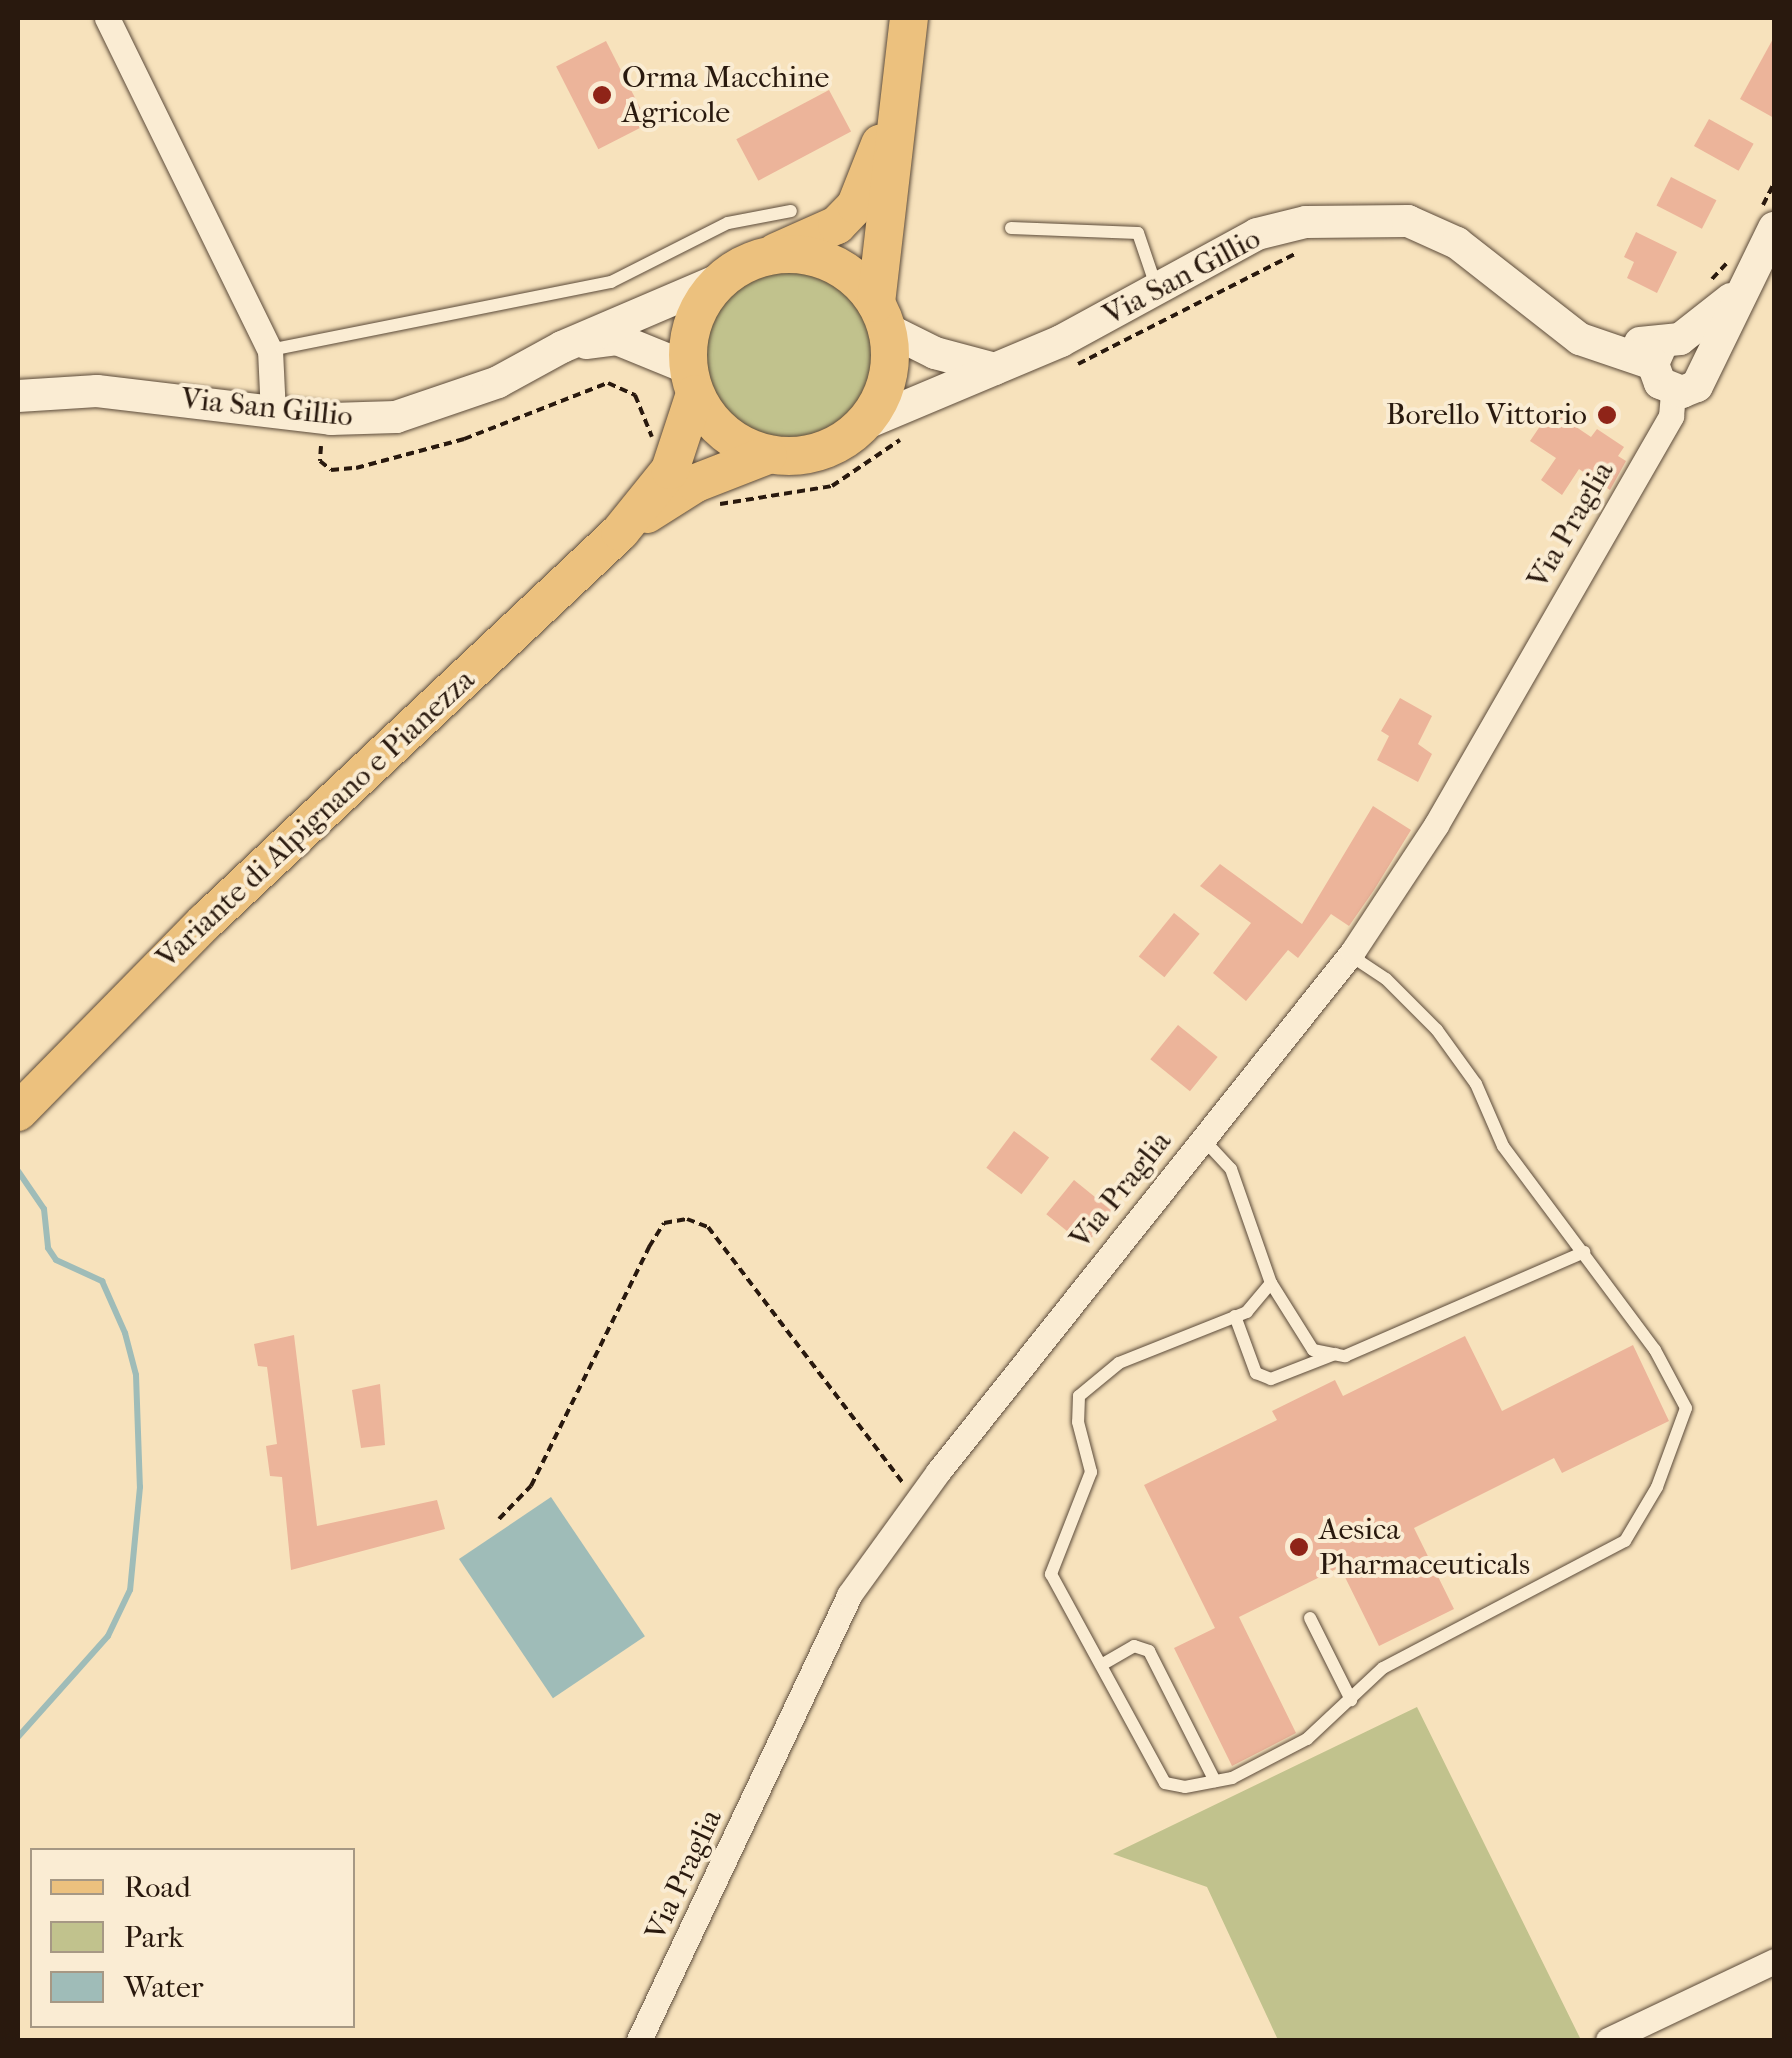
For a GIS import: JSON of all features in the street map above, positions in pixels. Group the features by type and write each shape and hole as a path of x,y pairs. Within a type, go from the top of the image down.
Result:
{"main road":[{"path":"721,280 837,225 856,205 909,29"},
{"path":"864,424 886,380 882,316 909,29"},
{"path":"769,255 830,262 882,316"},
{"name":"Variante di Alpignano e Pianezza","path":"18,1112 192,935 620,532 670,470 691,381 700,305 721,280"},
{"path":"691,381 713,424 768,455"},
{"name":"Variante di Alpignano e Pianezza","path":"620,532 696,483 768,455 817,453 864,424"}],"street":[{"path":"107,18 270,350 273,413"},
{"path":"1739,293 1665,349 1660,384 1673,392 1697,386 1739,293 1767,219"},
{"name":"Via San Gillio","path":"864,424 996,368 1257,234 1306,222 1408,221 1458,244 1580,339 1665,349"},
{"name":"Via San Gillio","path":"18,396 98,391 321,418 396,417 440,405 562,347 721,280"},
{"path":"882,316 935,353 996,368"},
{"name":"Via San Gillio","path":"562,347 617,339 691,381"},
{"path":"1665,349 1700,349 1706,362"},
{"name":"Via Praglia","path":"639,2040 848,1595 917,1501 1350,955 1436,825 1670,416 1673,392"},
{"path":"1608,2040 1774,1960"}],"lane":[{"path":"270,350 612,282 728,223 790,211"},
{"path":"1011,228 1138,233 1157,288"},
{"path":"1271,1283 1247,1312 1119,1363 1079,1396 1078,1422 1091,1472 1051,1574 1165,1783 1185,1787 1215,1781 1308,1740 1383,1668 1625,1541 1657,1487 1686,1408 1681,1392 1584,1252 1504,1146 1476,1084 1437,1030 1386,979 1350,955"},
{"path":"1203,1139 1231,1169 1271,1283 1312,1350 1346,1356 1584,1252"},
{"path":"1234,1316 1256,1372 1271,1379 1335,1354"},
{"path":"1310,1618 1351,1700"},
{"path":"1103,1664 1134,1646 1149,1651 1215,1781"}],"path":[{"path":"1767,219 1774,183"},
{"path":"1070,368 1124,344 1254,270 1308,250"},
{"path":"1698,292 1734,252"},
{"path":"321,418 320,461 331,470 356,468 464,439 608,384 635,395 654,440"},
{"path":"710,501 770,500 832,486 906,435"},
{"path":"499,1518 531,1486 664,1223 687,1219 708,1226 917,1501"}],"green space":[{"path":"786,263 821,270 850,290 870,319 877,354 870,389 850,418 821,438 786,445 751,438 722,418 702,389 695,354 702,319 722,290 751,270"},
{"path":"1417,1707 1580,2038 1278,2040 1207,1887 1113,1854"}],"water":[{"path":"551,1497 645,1636 553,1698 459,1559"}],"building":[{"path":"1774,37 1774,118 1740,99"},
{"name":"Orma Macchine Agricole","path":"606,41 648,124 598,149 556,66"},
{"path":"829,90 851,131 758,181 736,139"},
{"path":"1709,119 1754,144 1739,171 1694,146"},
{"path":"1671,177 1716,200 1702,229 1656,206"},
{"path":"1636,232 1677,252 1657,293 1627,278 1634,262 1624,257"},
{"path":"1551,410 1591,437 1597,429 1624,447 1618,456 1626,461 1610,490 1579,469 1562,495 1541,480 1556,458 1530,441"},
{"path":"1400,698 1432,716 1418,744 1432,754 1418,782 1377,760 1389,736 1381,731"},
{"path":"1373,806 1411,830 1374,890 1349,926 1331,914 1298,958 1288,950 1246,1001 1213,973 1251,923 1200,886 1220,864 1302,924"},
{"path":"1174,913 1200,934 1164,977 1139,957"},
{"path":"1178,1025 1218,1057 1190,1091 1150,1059"},
{"path":"1014,1131 1049,1157 1021,1194 986,1168"},
{"path":"1074,1180 1113,1211 1085,1246 1046,1214"},
{"path":"294,1335 317,1526 437,1500 445,1529 291,1570 282,1477 270,1476 266,1446 277,1444 267,1367 258,1366 254,1344"},
{"name":"Aesica Pharmaceuticals","path":"1465,1336 1502,1411 1633,1345 1669,1421 1562,1473 1554,1458 1414,1528 1454,1609 1379,1646 1340,1567 1239,1617 1296,1733 1232,1766 1174,1648 1215,1628 1144,1485 1277,1420 1272,1411 1335,1380 1343,1396"},
{"path":"380,1384 385,1445 361,1448 352,1390"}],"waterway":[{"path":"18,1171 44,1209 48,1248 56,1260 102,1281 125,1333 136,1375 140,1487 130,1590 108,1636 18,1737"}],"place":[{"name":"Orma Macchine Agricole","path":"602,95"},
{"name":"Borello Vittorio","path":"1607,415"},
{"name":"Aesica Pharmaceuticals","path":"1299,1547"}]}
